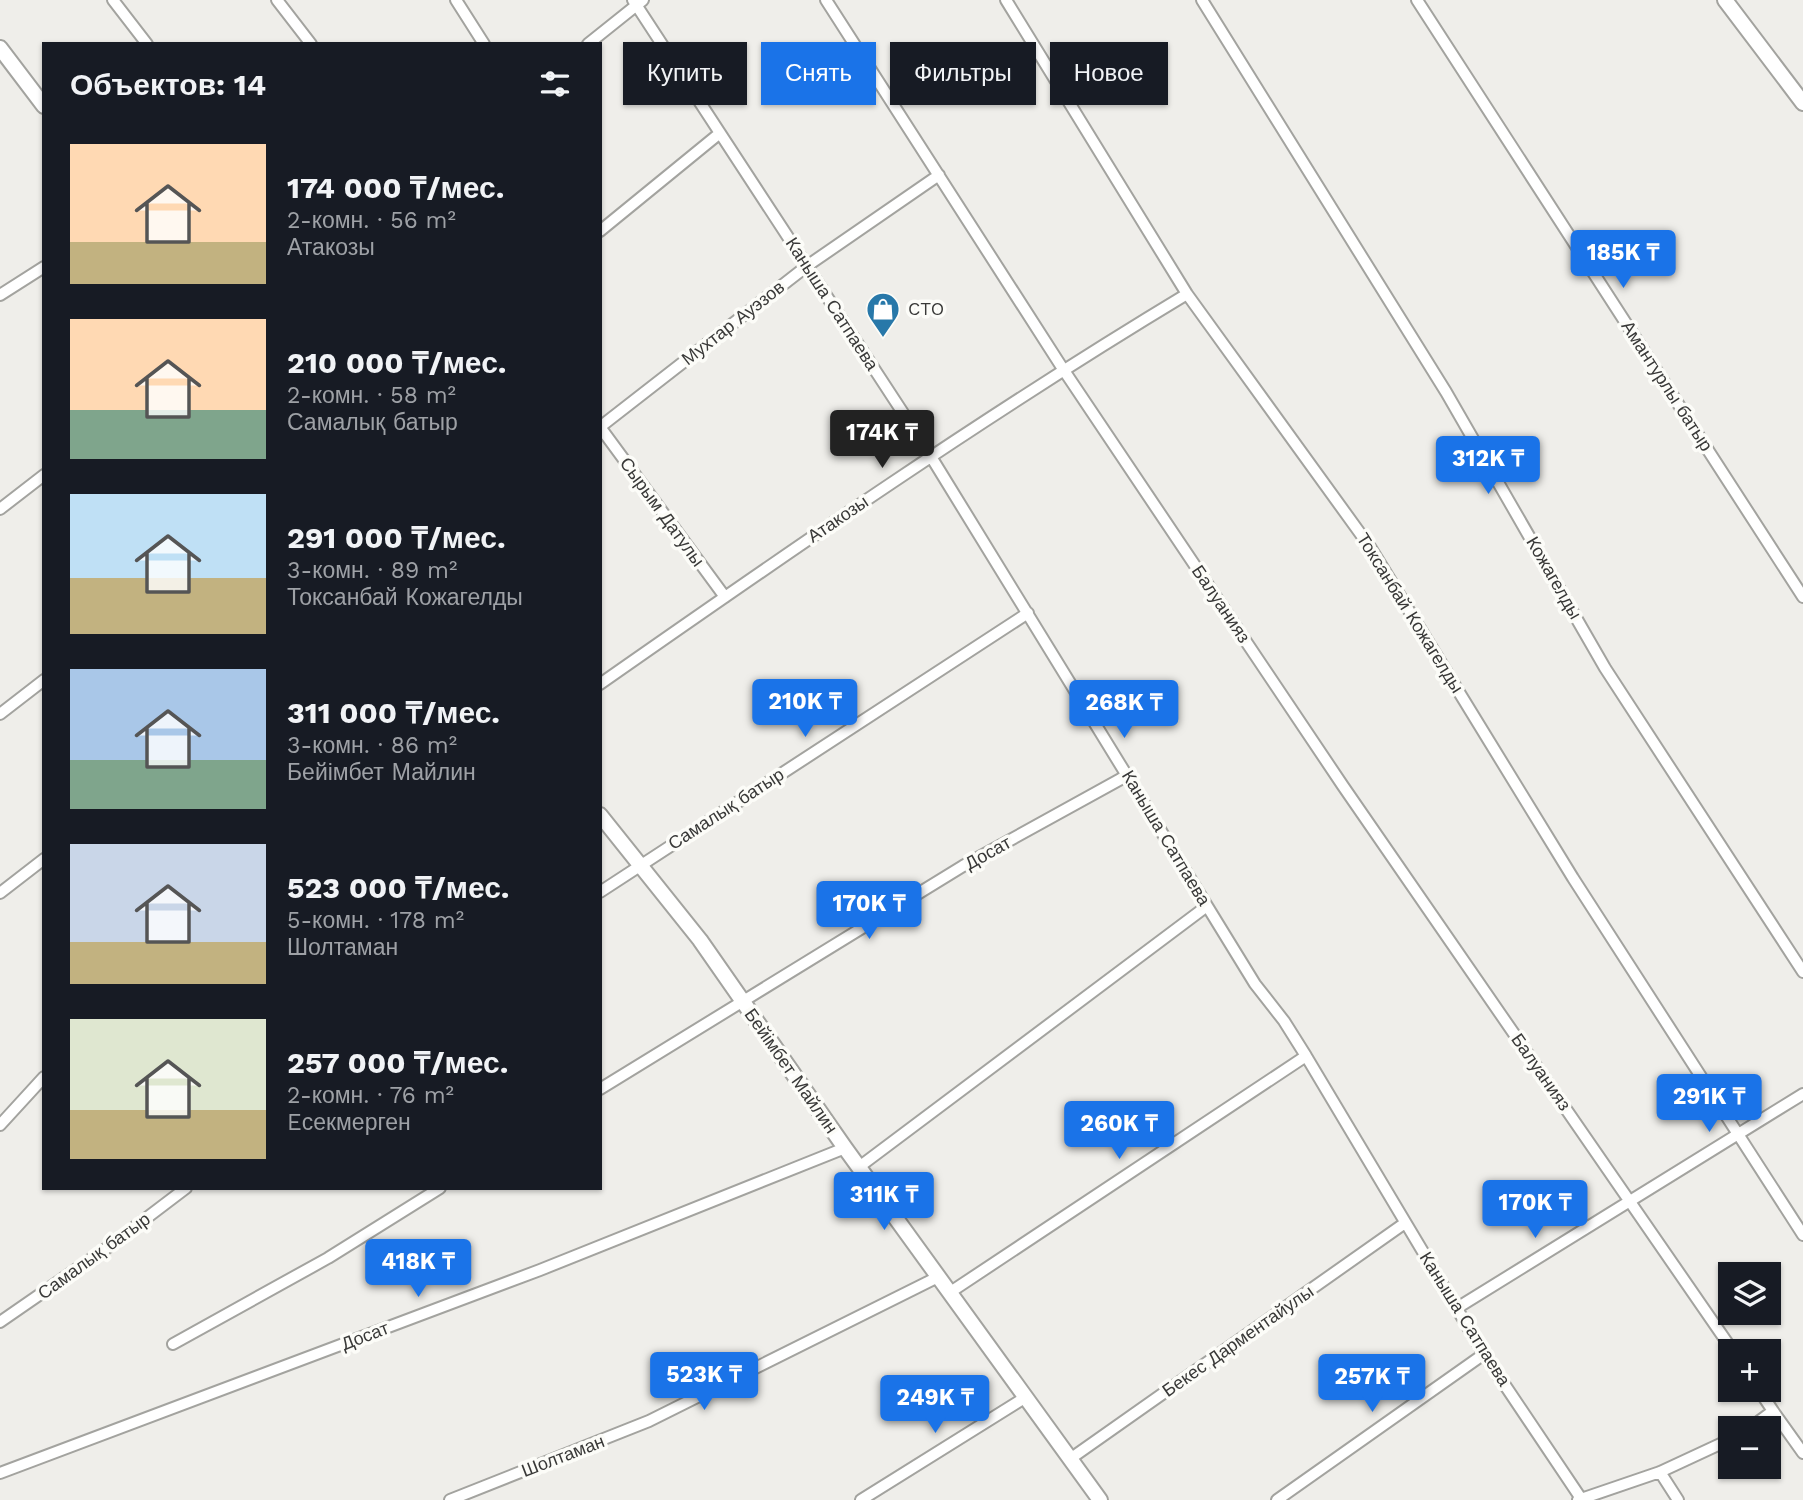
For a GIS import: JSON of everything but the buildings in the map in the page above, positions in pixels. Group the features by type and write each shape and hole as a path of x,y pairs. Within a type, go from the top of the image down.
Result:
{"street":[{"path":"113,0 145,42"},
{"path":"277,0 309,42"},
{"path":"456,0 483,42"},
{"name":"Балуанияз","path":"826,0 1063,369 1343,786 1725,1339"},
{"name":"Токсанбай Кожагелды","path":"1006,0 1187,294 1370,547 1566,866 1803,1235"},
{"name":"Кожагелды","path":"1202,0 1446,392 1605,668 1803,972"},
{"name":"Амантурлы батыр","path":"1417,0 1803,597"},
{"path":"1725,0 1803,103"},
{"path":"590,42 638,2"},
{"name":"Каныша Сатпаева","path":"638,2 720,133 931,456 1255,984 1284,1021 1306,1056 1484,1354 1580,1499"},
{"path":"3,57 42,104"},
{"path":"602,228 720,133"},
{"name":"Мухтар Ауэзов","path":"602,425 807,265 939,175"},
{"path":"0,295 42,268"},
{"name":"Атакозы","path":"602,683 931,456 1063,369 1187,294"},
{"name":"Сырым Датулы","path":"602,430 724,597"},
{"path":"0,509 42,477"},
{"name":"Самалық батыр","path":"602,891 1028,613"},
{"path":"0,714 42,682"},
{"name":"Досат","path":"602,1087 964,866 1128,775"},
{"name":"Бейімбет Майлин","path":"602,818 700,940 845,1148 1100,1500"},
{"path":"0,893 42,861"},
{"path":"859,1167 1207,905"},
{"path":"949,1293 1306,1056"},
{"path":"0,1125 42,1079"},
{"path":"1457,1308 1803,1094"},
{"name":"Досат","path":"0,1473 540,1270 845,1148"},
{"name":"Самалық батыр","path":"0,1322 107,1248 183,1190"},
{"path":"173,1344 328,1258 437,1190"},
{"name":"Бекес Дарментайулы","path":"1070,1459 1405,1223"},
{"name":"Шолтаман","path":"450,1500 649,1422 938,1277"},
{"path":"1277,1500 1484,1354"},
{"path":"861,1500 1026,1397"},
{"path":"1767,1402 1803,1453"},
{"path":"1766,1416 1773,1411"},
{"path":"1580,1499 1660,1472 1718,1445"},
{"path":"1660,1472 1678,1500"}],"place":[{"name":"CTO","path":"883,339"}]}
